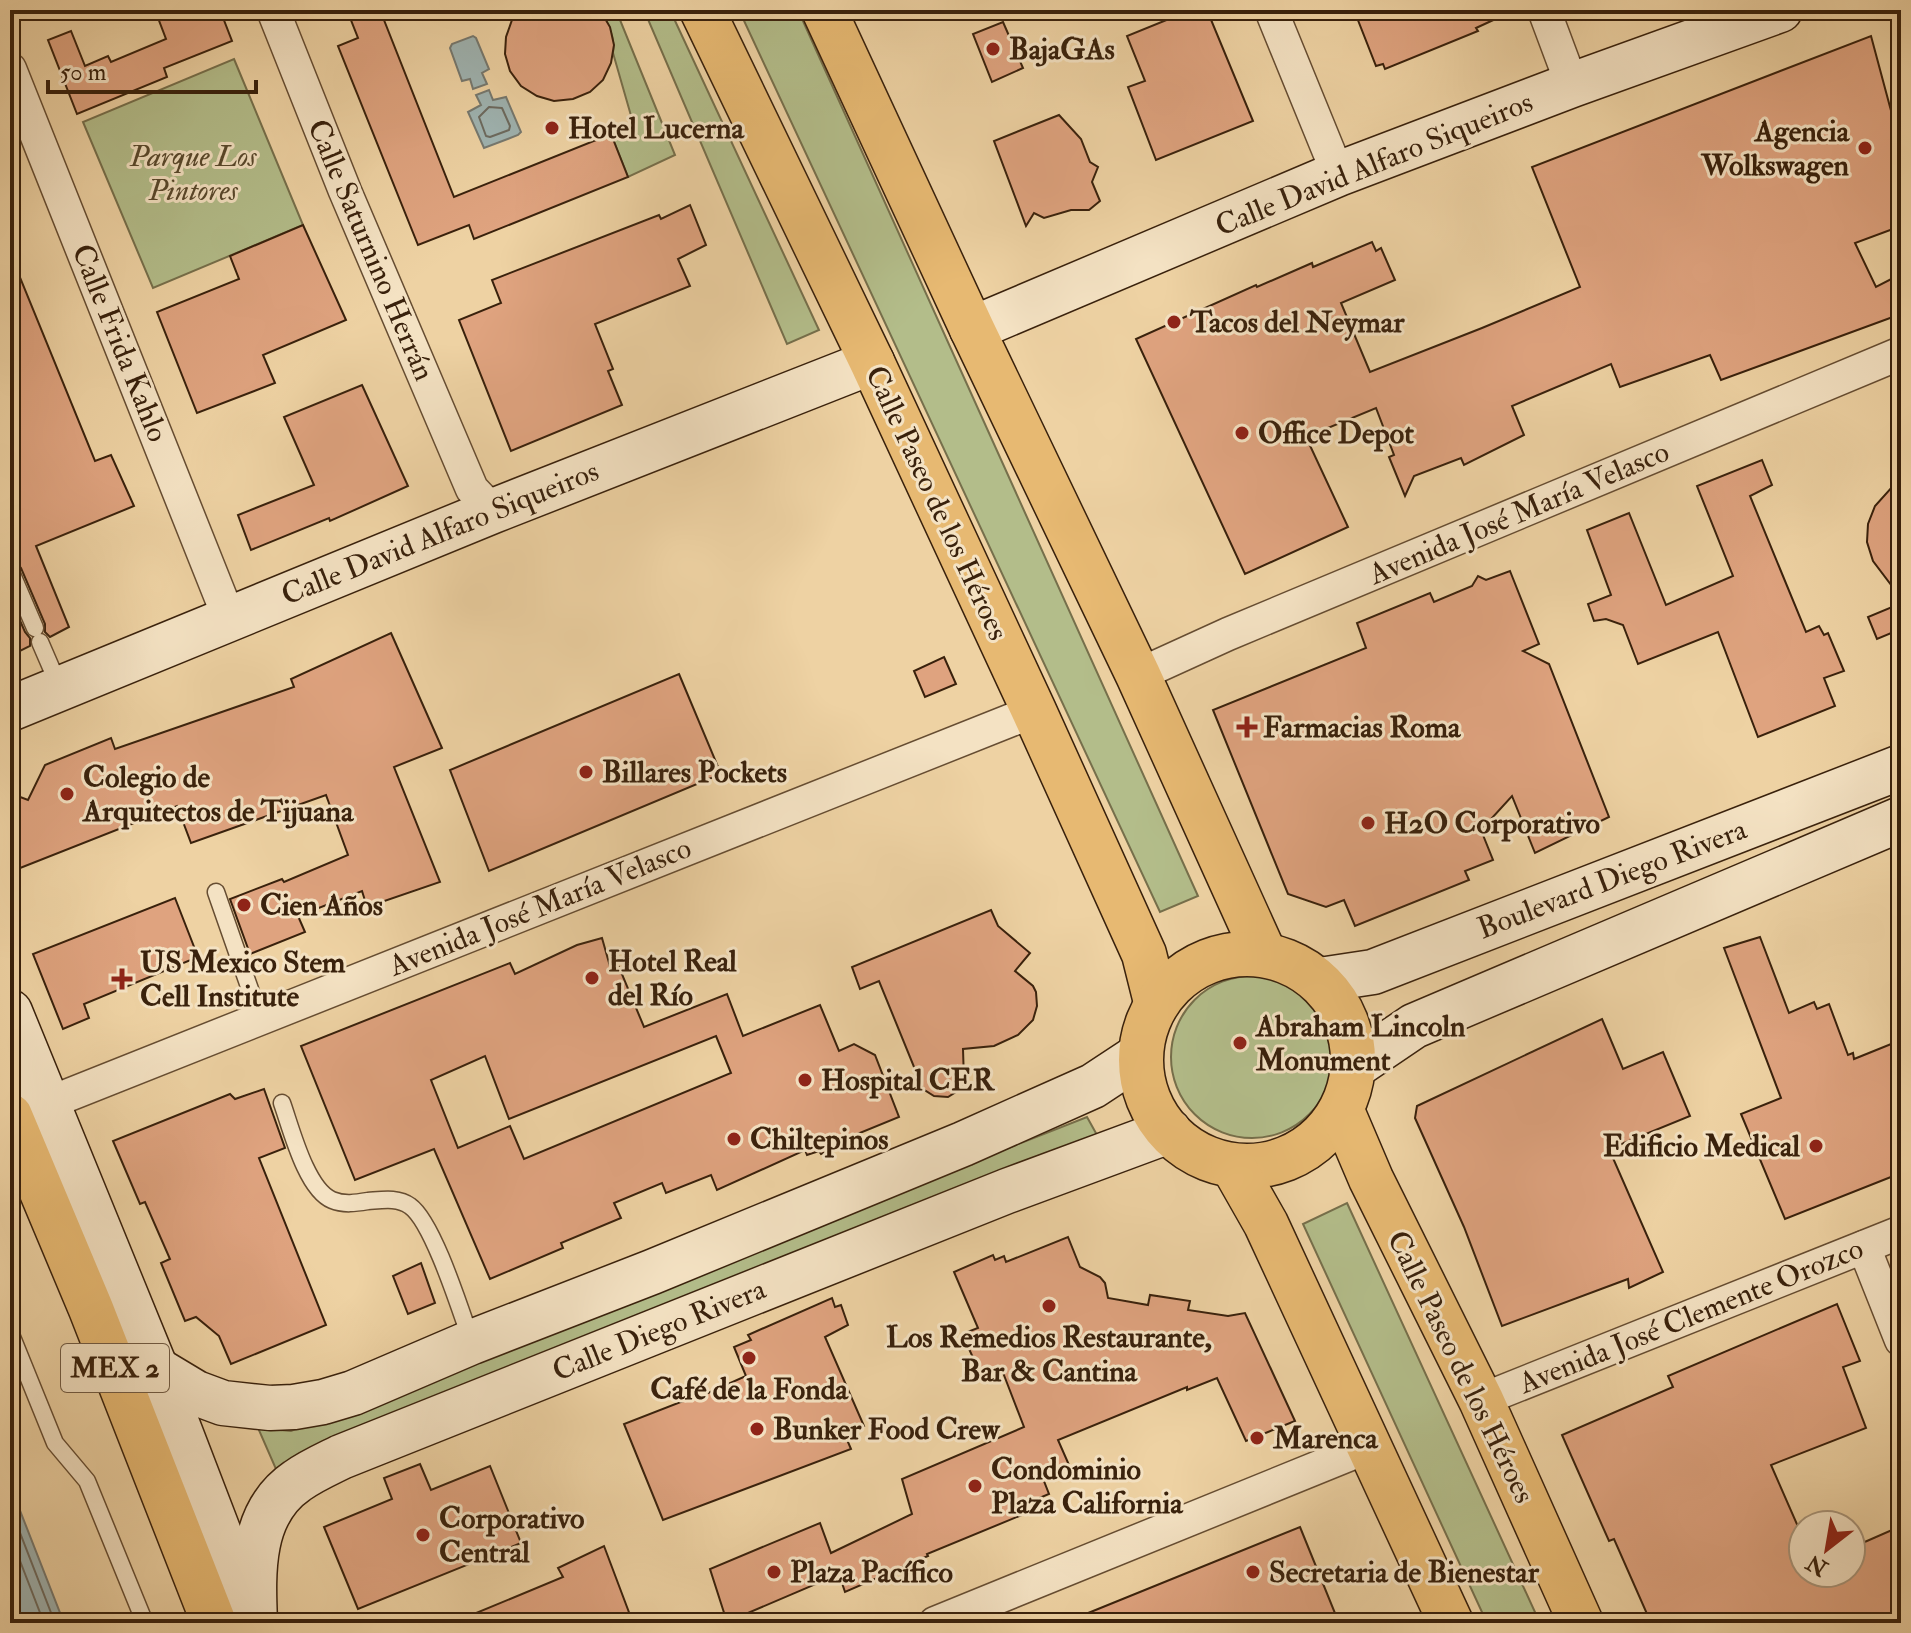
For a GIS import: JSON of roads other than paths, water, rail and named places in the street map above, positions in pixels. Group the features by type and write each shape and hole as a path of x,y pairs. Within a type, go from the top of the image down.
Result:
{"main road":[{"name":"Calle Paseo de los Héroes","path":"702,10 872,362 1034,711 1144,954 1156,1002"},
{"path":"824,10 1138,675 1263,951"},
{"path":"1263,951 1292,961 1320,980 1339,1005 1347,1027 1352,1068 1342,1111 1316,1141 1293,1157 1263,1166 1233,1166 1187,1147 1169,1131 1152,1109 1141,1082 1137,1057 1147,1017 1156,1002 1180,980 1203,965 1231,954 1263,951"},
{"name":"MEX 2","path":"28,1110 91,1309 214,1623"},
{"name":"Calle Paseo de los Héroes","path":"1342,1111 1371,1179 1481,1400 1581,1623"},
{"path":"1233,1166 1266,1224 1451,1623"}],"street":[{"name":"Calle Saturnino Herrán","path":"273,10 345,191 479,507"},
{"path":"1271,10 1338,174"},
{"path":"1544,10 1572,85"},
{"name":"Calle David Alfaro Siqueiros","path":"972,329 1338,174 1780,10"},
{"name":"Calle Frida Kahlo","path":"10,69 229,618"},
{"name":"Avenida José María Velasco","path":"1138,675 1228,634 1901,353"},
{"name":"Calle David Alfaro Siqueiros","path":"10,709 229,618 479,507 872,362"},
{"name":"Avenida José María Velasco","path":"28,1110 1034,711"},
{"name":"Boulevard Diego Rivera","path":"1320,980 1373,972 1901,767"},
{"name":"Boulevard Diego Rivera","path":"1352,1068 1414,1026 1901,819"},
{"path":"10,1012 28,1110 156,1369 254,1623"},
{"name":"Calle Diego Rivera","path":"156,1369 196,1393 223,1403 294,1407 353,1393 963,1144 1093,1086 1137,1057"},
{"name":"Calle Diego Rivera","path":"254,1623 254,1568 257,1543 266,1518 277,1500 295,1482 341,1457 992,1196 1169,1131"},
{"name":"Avenida José Clemente Orozco","path":"1481,1400 1901,1232"},
{"path":"1864,1247 1901,1340"},
{"path":"935,1623 1368,1447"}],"lane":[{"path":"11,572 60,687"},
{"path":"216,892 260,1018"},
{"path":"282,1103 309,1174 325,1196 343,1203 387,1199 410,1206 417,1213 434,1246 472,1342"},
{"path":"10,1332 55,1443 87,1481 145,1623"}],"water":[{"path":"473,36 489,69 482,73 487,84 473,89 470,79 462,81 450,48 452,44"},
{"path":"489,90 493,100 506,97 521,132 484,148 468,112 481,105 476,95"},
{"path":"10,1485 64,1623 10,1623"}],"place":[{"name":"BajaGAs","path":"993,49"},
{"name":"Hotel Lucerna","path":"552,128"},
{"name":"Agencia Wolkswagen","path":"1865,148"},
{"name":"Tacos del Neymar","path":"1174,322"},
{"name":"Office Depot","path":"1242,433"},
{"name":"Farmacias Roma","path":"1247,727"},
{"name":"Billares Pockets","path":"586,772"},
{"name":"Colegio de Arquitectos de Tijuana","path":"67,794"},
{"name":"H2O Corporativo","path":"1368,823"},
{"name":"Cien Años","path":"244,905"},
{"name":"Hotel Real del Río","path":"592,978"},
{"name":"US Mexico Stem Cell Institute","path":"122,979"},
{"name":"Abraham Lincoln Monument","path":"1240,1043"},
{"name":"Hospital CER","path":"805,1080"},
{"name":"Chiltepinos","path":"734,1139"},
{"name":"Edificio Medical","path":"1816,1146"},
{"name":"Los Remedios Restaurante, Bar & Cantina","path":"1049,1306"},
{"name":"Café de la Fonda","path":"749,1358"},
{"name":"Bunker Food Crew","path":"757,1429"},
{"name":"Marenca","path":"1257,1438"},
{"name":"Condominio Plaza California","path":"975,1486"},
{"name":"Corporativo Central","path":"423,1535"},
{"name":"Plaza Pacífico","path":"774,1572"},
{"name":"Secretaria de Bienestar","path":"1253,1572"}],"park label":[{"name":"Parque Los Pintores","path":"193,173"}]}
